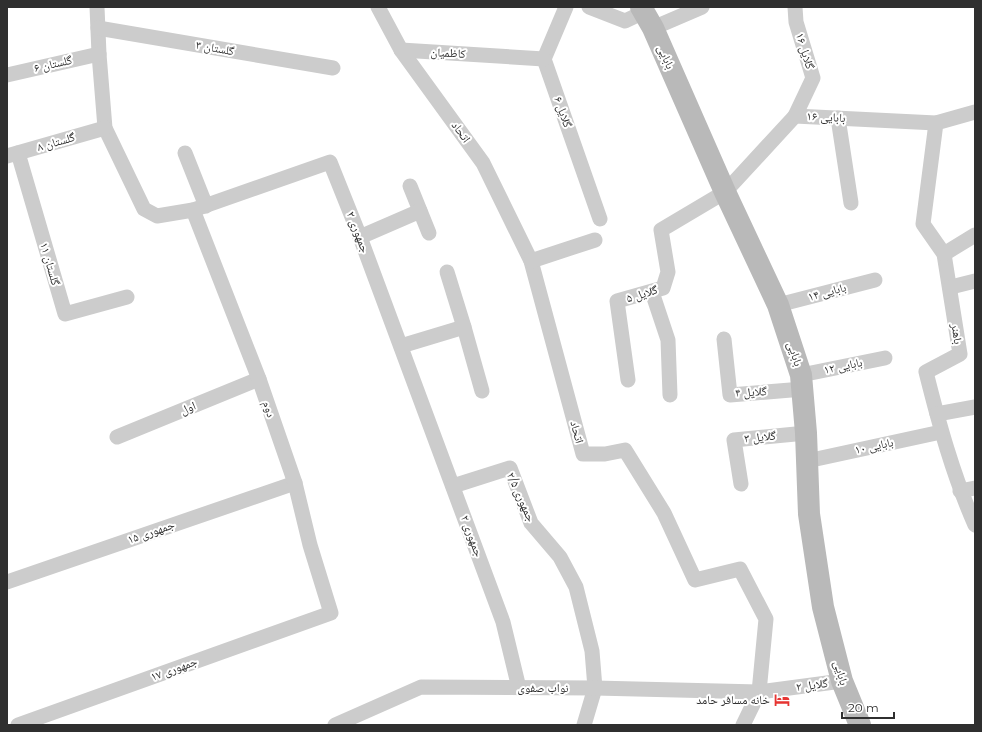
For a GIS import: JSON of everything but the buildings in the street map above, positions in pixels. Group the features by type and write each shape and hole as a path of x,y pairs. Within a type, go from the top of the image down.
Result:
{"main road":[{"name":"بابایی","path":"646,16 725,192 778,305 802,382 806,433 809,514 823,607 842,682 860,725"}],"street":[{"name":"جمهوری ۲","path":"97,7 105,128 144,210 158,216 200,208 330,162 360,237 454,486 503,622 520,688"},
{"path":"378,7 401,50"},
{"path":"544,59 566,7"},
{"path":"589,7 625,21 702,7"},
{"name":"گلایل ۱۶","path":"795,116 813,78 796,22 796,7"},
{"name":"گلستان ۳","path":"98,28 333,68"},
{"name":"کاظمیان","path":"401,50 544,59"},
{"name":"اتحاد","path":"401,50 483,163 531,261 583,454 605,454 625,450 664,512 695,580 740,569 766,619 759,692 743,725"},
{"name":"گلستان ۶","path":"7,74 99,54"},
{"name":"گلایل ۶","path":"544,59 600,219"},
{"name":"بابایی ۱۶","path":"725,192 795,116 936,123 975,112"},
{"path":"838,118 851,203"},
{"name":"باهنر","path":"936,123 923,224 944,254 951,287 960,354 926,372 941,432 960,491 975,524"},
{"name":"گلستان ۸","path":"13,154 105,128"},
{"name":"دوم","path":"185,153 200,208 295,483 310,545 331,613"},
{"name":"گلستان ۱۱","path":"13,154 65,314 127,297"},
{"path":"410,186 429,233"},
{"name":"گلایل ۵","path":"628,380 617,301 663,288 668,272 661,230 725,192"},
{"path":"360,237 420,211"},
{"path":"944,254 975,235"},
{"path":"531,261 595,240"},
{"path":"447,272 482,391"},
{"name":"بابایی ۱۴","path":"778,305 875,280"},
{"path":"951,287 975,281"},
{"path":"652,292 668,340 670,395"},
{"path":"401,346 464,327"},
{"name":"گلایل ۴","path":"724,339 730,395 802,382"},
{"name":"بابایی ۱۲","path":"802,382 885,358"},
{"name":"اول","path":"117,437 259,378"},
{"path":"937,414 975,407"},
{"name":"بابایی ۱۰","path":"807,461 941,432"},
{"name":"گلایل ۳","path":"741,484 734,440 806,433"},
{"name":"جمهوری ۲/۵","path":"454,486 510,468 531,523 560,557 576,587 592,651 595,688"},
{"name":"جمهوری ۱۵","path":"7,581 295,483"},
{"path":"960,491 975,488"},
{"name":"جمهوری ۱۷","path":"18,725 331,613"},
{"name":"گلایل ۲","path":"759,692 842,682"},
{"name":"نواب صفوی","path":"335,725 421,687 595,688 759,692"},
{"path":"584,725 595,688"}],"place":[{"name":"خانه مسافر حامد","path":"782,700"}]}
